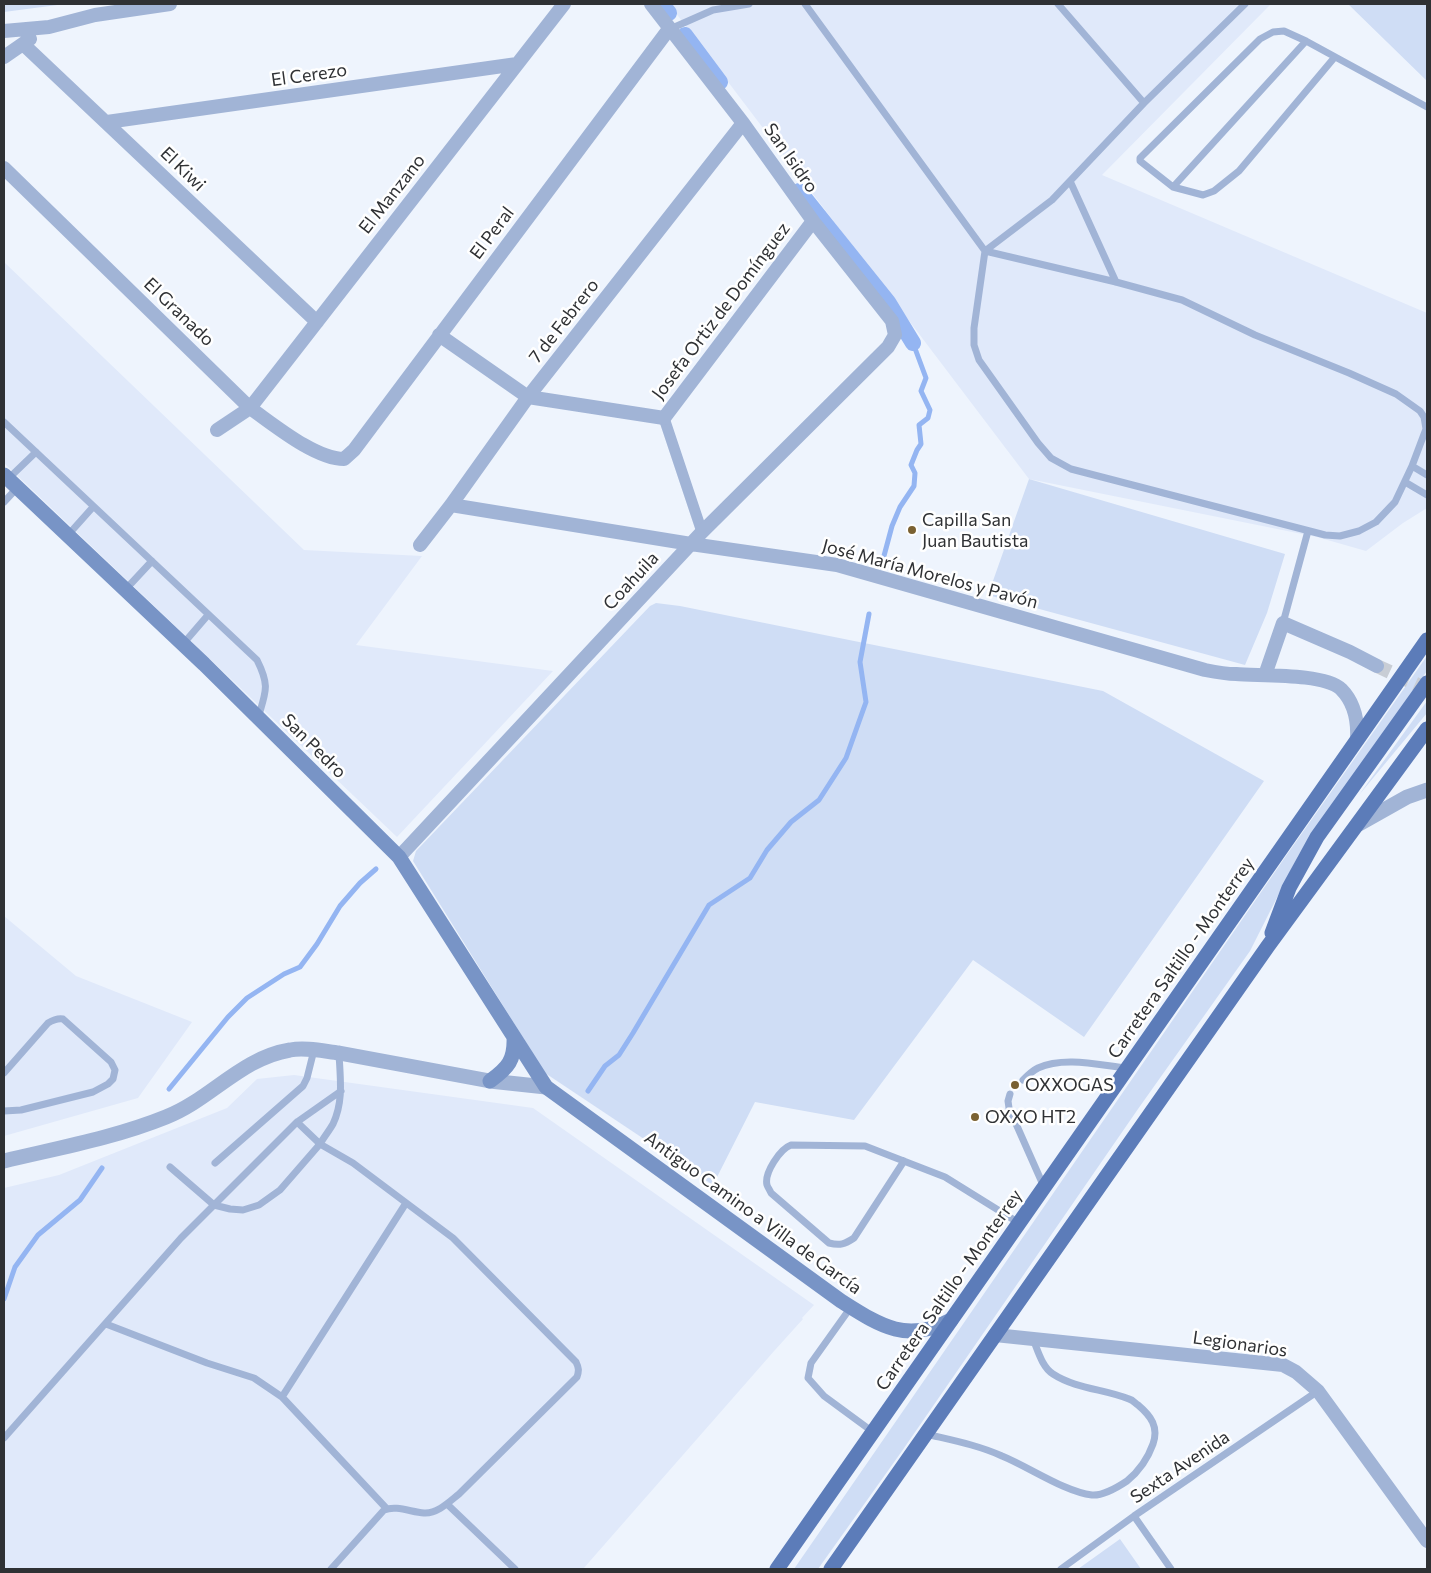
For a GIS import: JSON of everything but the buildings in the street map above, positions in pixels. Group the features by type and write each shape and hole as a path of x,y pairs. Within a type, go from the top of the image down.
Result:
{"main road":[{"name":"San Pedro","path":"9,481 68,535 399,856 546,1087"},
{"name":"Carretera Saltillo - Monterrey","path":"777,1569 1427,640"},
{"path":"1268,946 1289,888 1317,837 1427,683"},
{"path":"831,1569 1268,946 1359,824 1427,728"},
{"path":"490,1081 508,1066 513,1054 514,1037"},
{"name":"Antiguo Camino a Villa de García","path":"546,1087 851,1307 887,1328 904,1331 932,1329 951,1320"}],"street":[{"path":"4,31 49,27 95,15 170,4"},
{"name":"El Manzano","path":"216,430 250,408 564,4"},
{"name":"San Isidro","path":"651,4 743,123 813,221 892,321 895,335"},
{"path":"4,57 49,27"},
{"name":"El Peral","path":"344,459 354,450 670,29"},
{"name":"El Kiwi","path":"23,44 317,322"},
{"name":"El Cerezo","path":"107,122 517,64"},
{"name":"7 de Febrero","path":"420,545 528,397 743,123"},
{"name":"El Granado","path":"4,168 250,408 309,448 331,457 344,459"},
{"name":"Josefa Ortiz de Domínguez","path":"439,335 528,397 664,418 813,221"},
{"name":"Coahuila","path":"399,856 702,532 888,347 895,335"},
{"path":"664,418 702,532"},
{"name":"José María Morelos y Pavón","path":"451,505 692,544 837,565 1205,670 1312,679 1329,683 1340,688 1346,695 1354,712 1357,739"},
{"path":"1265,675 1282,623 1378,666"},
{"path":"1359,824 1407,797 1427,790"},
{"path":"4,1161 124,1132 154,1122 177,1113 234,1074 263,1058 290,1050 339,1053 490,1081 546,1087"},
{"name":"Legionarios","path":"995,1335 1282,1365 1296,1372 1318,1391 1427,1541"}],"lane":[{"path":"670,29 711,7 749,4"},
{"path":"805,4 985,251 1116,282 1182,300 1255,335 1396,394 1420,411 1426,423 1426,429 1412,466 1395,502 1376,522 1358,531 1340,536 1308,531 1166,492 1071,469 1052,458 1038,443 979,360 974,345 974,328 985,251 1052,200 1144,103 1245,4"},
{"path":"1058,4 1144,103"},
{"path":"1334,58 1239,171 1214,190 1203,195 1173,187 1141,163 1140,158 1260,39 1273,32 1284,31 1306,41 1334,58 1427,107"},
{"path":"1173,187 1306,41"},
{"path":"1070,181 1116,282"},
{"path":"4,422 257,660 265,676 266,692 258,718"},
{"path":"4,502 9,481 36,452"},
{"path":"1412,466 1427,475"},
{"path":"1405,482 1427,495"},
{"path":"68,535 93,506"},
{"path":"1282,623 1308,531"},
{"path":"125,590 152,561"},
{"path":"182,645 208,614"},
{"path":"4,1073 48,1023 60,1018 111,1062 115,1070 113,1079 93,1092 21,1110 4,1111"},
{"path":"215,1163 303,1086 314,1050"},
{"path":"170,1167 214,1205 243,1210 259,1205 280,1190 320,1144 332,1124 339,1106 341,1091 339,1053"},
{"path":"1022,1080 1037,1068 1052,1063 1076,1062 1127,1068"},
{"path":"4,1438 182,1238 214,1205 297,1122 341,1091"},
{"path":"1010,1094 1009,1108 1044,1187"},
{"path":"297,1122 320,1144 353,1164 453,1238 578,1366 576,1378 447,1504 440,1509 426,1513 387,1509 381,1513 331,1569"},
{"path":"904,1161 854,1238 845,1244 830,1244 771,1193 767,1185 767,1178 775,1160 781,1151 791,1145 865,1146 904,1161 945,1177 1019,1223"},
{"path":"282,1397 406,1203"},
{"path":"851,1307 811,1363 808,1378 824,1396 873,1432"},
{"path":"106,1324 207,1363 254,1378 282,1397 387,1509"},
{"path":"925,1434 976,1446 1002,1455 1076,1492 1095,1495 1115,1489 1129,1480 1141,1467 1151,1450 1156,1435 1153,1423 1146,1412 1131,1399 1067,1381 1052,1374 1043,1364 1033,1339"},
{"name":"Sexta Avenida","path":"1061,1569 1134,1516 1318,1391"},
{"path":"447,1504 515,1569"},
{"path":"1134,1516 1171,1569"}],"shaded area":[{"path":"4,4 65,4 4,12"},
{"path":"669,4 1271,4 1102,175 1427,313 1427,508 1403,523 1366,551 1317,537 1029,479"},
{"path":"1348,4 1427,4 1427,81"},
{"path":"4,262 304,550 422,556 356,645 553,671 397,837 4,463"},
{"path":"1029,479 1285,554 1267,613 1245,665 988,595"},
{"path":"656,603 680,606 1103,691 1264,781 1084,1037 973,960 854,1120 755,1102 713,1185 545,1073 413,861 416,851 650,606"},
{"path":"1427,656 1427,671 1329,808 1298,856 1250,951 818,1569 794,1569 1288,853"},
{"path":"1427,701 1427,713 1359,795"},
{"path":"4,916 76,976 192,1022 138,1098 4,1136"},
{"path":"294,1075 533,1108 814,1305 583,1569 4,1569 4,1188 59,1175 227,1108 257,1079"},
{"path":"1120,1539 1141,1569 1078,1569"}],"waterway":[{"path":"662,4 669,13"},
{"path":"685,35 720,82"},
{"path":"799,191 888,302 913,343"},
{"path":"881,567 892,526 900,507 914,486 915,473 911,465 921,444 919,425 928,418 930,410 921,391 926,378 913,343"},
{"path":"588,1091 605,1066 619,1055 709,905 750,878 767,850 791,822 819,800 846,758 866,702 860,662 869,614"},
{"path":"169,1089 228,1017 247,998 284,974 300,967 317,944 340,906 360,883 376,869"},
{"path":"4,1299 15,1267 38,1235 80,1200 102,1168"}],"tunnel":[{"path":"1377,666 1427,689"}],"place":[{"name":"Capilla San Juan Bautista","path":"912,530"},
{"name":"OXXOGAS","path":"1015,1085"},
{"name":"OXXO HT2","path":"975,1117"}]}
